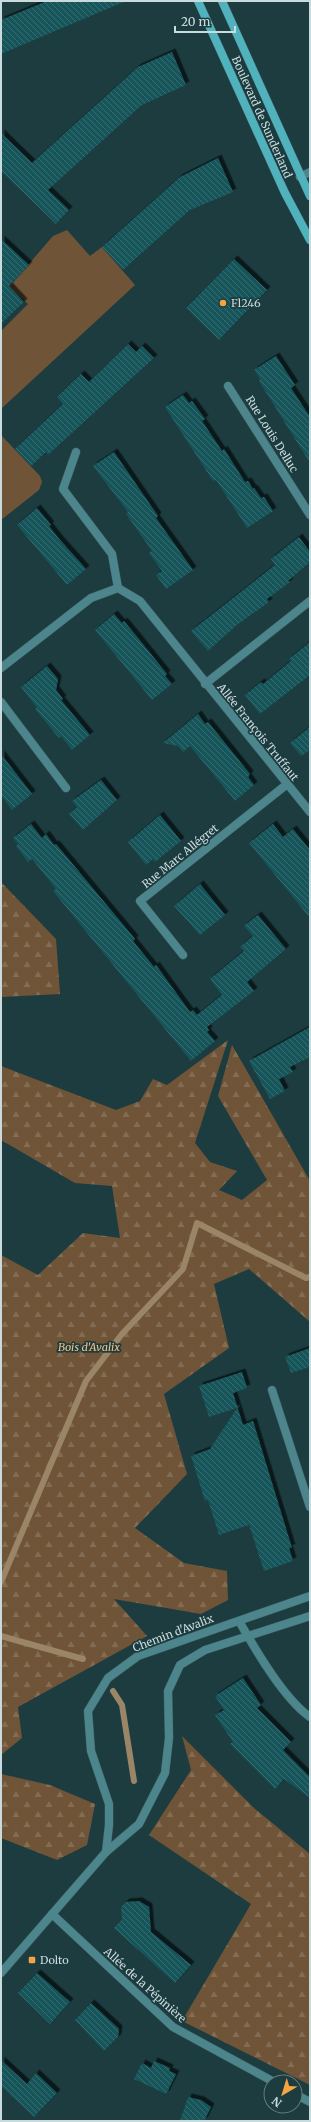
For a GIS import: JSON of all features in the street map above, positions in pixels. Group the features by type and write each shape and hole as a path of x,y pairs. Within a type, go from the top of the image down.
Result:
{"main road":[{"name":"Boulevard de Sunderland","path":"198,1 285,194 310,240"},
{"name":"Boulevard de Sunderland","path":"222,1 300,177 310,196"}],"street":[{"path":"300,177 310,172"},
{"name":"Rue Louis Delluc","path":"228,386 310,515"},
{"path":"1,668 91,598 118,588 112,554 64,489 76,452"},
{"name":"Allée François Truffaut","path":"118,588 140,601 286,785 310,812"},
{"path":"205,684 310,601"},
{"path":"1,702 66,788"},
{"name":"Rue Marc Allégret","path":"183,955 140,901 286,785"},
{"path":"272,1390 310,1507"},
{"name":"Chemin d'Avalix","path":"106,1852 109,1825 109,1804 91,1751 88,1711 108,1678 138,1656 310,1596"},
{"path":"1,1973 106,1852 139,1824 165,1773 169,1738 168,1691 180,1665 205,1650 247,1635 310,1616"},
{"path":"238,1621 257,1652 299,1710 310,1718"},
{"name":"Allée de la Pépinière","path":"52,1914 173,2027 263,2076"}],"green space":[{"path":"67,230 90,256 102,247 135,285 1,409 1,331 28,304 9,287 53,236"},
{"path":"1,435 40,476 42,482 39,490 1,520"},
{"path":"1,882 56,939 60,994 1,997"},
{"name":"Bois d'Avalix","path":"228,1040 195,1143 210,1162 237,1171 219,1190 242,1200 267,1180 218,1096 232,1045 310,1181 310,1322 249,1269 214,1284 229,1348 164,1394 187,1474 135,1528 184,1563 227,1571 228,1600 201,1614 114,1599 147,1636 18,1707 22,1738 1,1755 1,1255 38,1275 83,1233 120,1238 112,1186 75,1183 1,1140 1,1066 116,1110 140,1101 153,1079 167,1085"},
{"path":"182,1736 254,1808 310,1854 310,2085 303,2082 303,2074 288,2074 182,2021 251,1904 149,1835 191,1770"},
{"path":"1,1774 50,1785 95,1804 87,1845 57,1860 1,1838"}],"building":[{"path":"47,1 126,1 1,54 1,20"},
{"path":"172,52 186,85 142,105 48,190 69,210 56,224 1,171 1,133 32,163 138,67"},
{"path":"218,158 233,192 190,210 123,270 102,247 180,177"},
{"path":"1,239 29,265 9,286 24,302 1,324"},
{"name":"Fl246","path":"234,259 267,290 219,340 186,308"},
{"path":"128,344 136,352 142,346 154,358 48,455 46,452 31,466 15,449 63,404 57,397 81,374 89,382"},
{"path":"276,356 295,385 291,388 310,417 310,463 259,381 260,379 254,370"},
{"path":"183,395 189,403 192,401 205,419 202,421 222,451 224,449 245,482 248,481 261,498 264,497 273,511 247,528 216,480 213,481 165,407"},
{"path":"114,452 158,516 156,518 193,570 166,589 156,575 162,571 149,553 152,551 126,514 128,512 93,466"},
{"path":"37,508 51,525 49,526 60,540 86,569 67,585 17,525"},
{"path":"299,537 310,552 310,562 288,581 290,582 267,599 269,602 237,625 208,651 191,631 275,565 271,559"},
{"path":"114,614 122,623 124,621 167,674 165,676 172,684 152,700 95,630"},
{"path":"310,642 310,675 260,714 245,695 261,682 263,684 291,661 289,659"},
{"path":"47,666 58,679 56,690 63,699 61,700 90,735 72,750 61,736 59,738 35,709 37,708 21,687"},
{"path":"198,714 205,724 208,722 250,774 248,777 254,785 235,801 190,746 183,752 178,746 163,743"},
{"path":"310,727 310,750 301,756 290,743"},
{"path":"1,754 32,794 12,810 1,795"},
{"path":"101,780 117,800 83,830 69,814 77,807 72,801"},
{"path":"160,815 181,841 155,862 153,859 146,865 128,842"},
{"path":"31,824 42,838 46,834 54,845 56,844 135,939 133,941 154,967 156,965 190,1012 193,1010 197,1015 222,995 210,979 244,951 240,947 253,936 244,926 258,915 286,949 247,982 254,991 207,1027 209,1030 207,1032 215,1041 191,1061 53,891 56,889 32,859 28,862 16,846 18,844 13,838"},
{"path":"273,824 283,837 293,829 310,850 310,918 249,843"},
{"path":"200,884 225,915 200,935 174,906"},
{"path":"310,1027 310,1057 290,1067 293,1072 279,1079 285,1091 270,1099 249,1061"},
{"path":"310,1348 310,1367 291,1373 285,1357"},
{"path":"242,1372 247,1388 233,1393 243,1425 253,1421 292,1548 289,1548 293,1561 264,1571 249,1525 219,1535 208,1500 205,1501 191,1456 210,1449 237,1408 209,1417 199,1386"},
{"path":"243,1678 261,1705 257,1708 291,1742 283,1750 310,1777 310,1798 284,1779 275,1789 230,1744 233,1742 215,1715 224,1710 215,1696"},
{"path":"139,1901 149,1907 151,1932 191,1965 175,1983 114,1928 122,1919 121,1907 126,1902"},
{"path":"37,1973 70,2002 50,2024 18,1993"},
{"path":"91,2003 119,2029 118,2037 104,2051 75,2020"},
{"path":"1,2060 27,2084 36,2073 57,2093 34,2117 1,2086"},
{"path":"154,2061 170,2068 169,2071 176,2074 166,2094 134,2079 142,2063 151,2068"},
{"path":"188,2097 201,2100 211,2107 204,2121 180,2121"}],"waterway":[{"path":"1,1582 86,1381 122,1334 183,1269 197,1223 306,1278 310,1277"},
{"path":"1,1636 83,1659"},
{"path":"113,1691 122,1705 134,1781"}],"place":[{"name":"Fl246","path":"223,303"},
{"name":"Dolto","path":"32,1960"}]}
